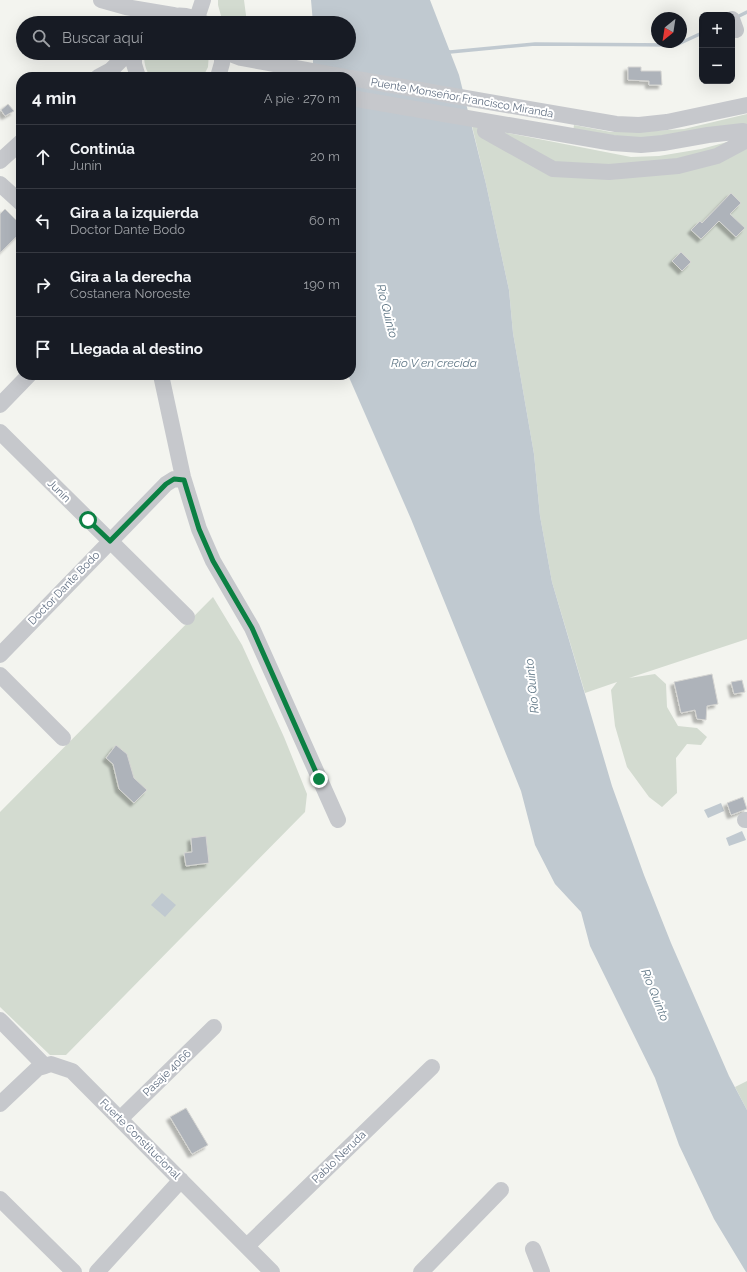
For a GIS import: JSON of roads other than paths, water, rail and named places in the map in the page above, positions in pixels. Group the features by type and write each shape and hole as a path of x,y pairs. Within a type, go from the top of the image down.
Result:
{"street":[{"path":"101,0 126,7 173,15 189,16"},
{"path":"201,16 203,0"},
{"path":"107,72 121,60"},
{"path":"134,60 136,72"},
{"path":"219,72 222,60"},
{"path":"250,60 317,72"},
{"name":"Puente Monseñor Francisco Miranda","path":"356,79 572,118 616,124 639,125 667,122 747,105"},
{"name":"Puente Monseñor Francisco Miranda","path":"356,99 613,143 641,145 663,143 708,134 743,131 747,132"},
{"path":"485,131 553,169 609,172 678,166 717,156 747,140"},
{"path":"0,161 16,147"},
{"path":"0,184 16,198"},
{"path":"0,405 24,380"},
{"path":"162,380 184,480 199,529 213,561 252,628 338,820"},
{"name":"Junín","path":"0,432 187,617"},
{"name":"Doctor Dante Bodo","path":"0,655 166,484 174,479 184,480"},
{"path":"0,675 63,738"},
{"path":"0,1020 45,1066 38,1068 0,1104"},
{"name":"Pasaje 4066","path":"120,1119 214,1027"},
{"name":"Fuerte Constitucional","path":"45,1066 51,1064 72,1071 272,1272"},
{"name":"Pablo Neruda","path":"247,1246 432,1067"},
{"path":"97,1272 181,1180"},
{"path":"421,1272 501,1190"},
{"path":"0,1199 74,1272"},
{"path":"533,1250 542,1272"}],"water":[{"name":"Río V en crecida","path":"311,0 430,0 459,75 486,184 509,290 513,333 534,454 540,516 552,582 612,786 644,875 671,943 729,1076 747,1110 747,1272 714,1219 679,1145 655,1078 590,946 581,912 555,884 535,845 521,791 411,519 350,380 356,380 356,72 313,72 313,60 356,60 356,16 312,16"},
{"path":"721,803 724,811 708,818 704,810"},
{"path":"742,831 746,840 729,846 726,838"},
{"path":"162,893 176,905 165,917 151,905"}],"waterway":[{"path":"735,18 747,12"},
{"path":"446,51 450,52 535,44 676,45 699,34"}],"water label":[{"name":"Río Quinto","path":"387,311"},
{"name":"Río Quinto","path":"532,686"},
{"name":"Río Quinto","path":"655,995"}]}
